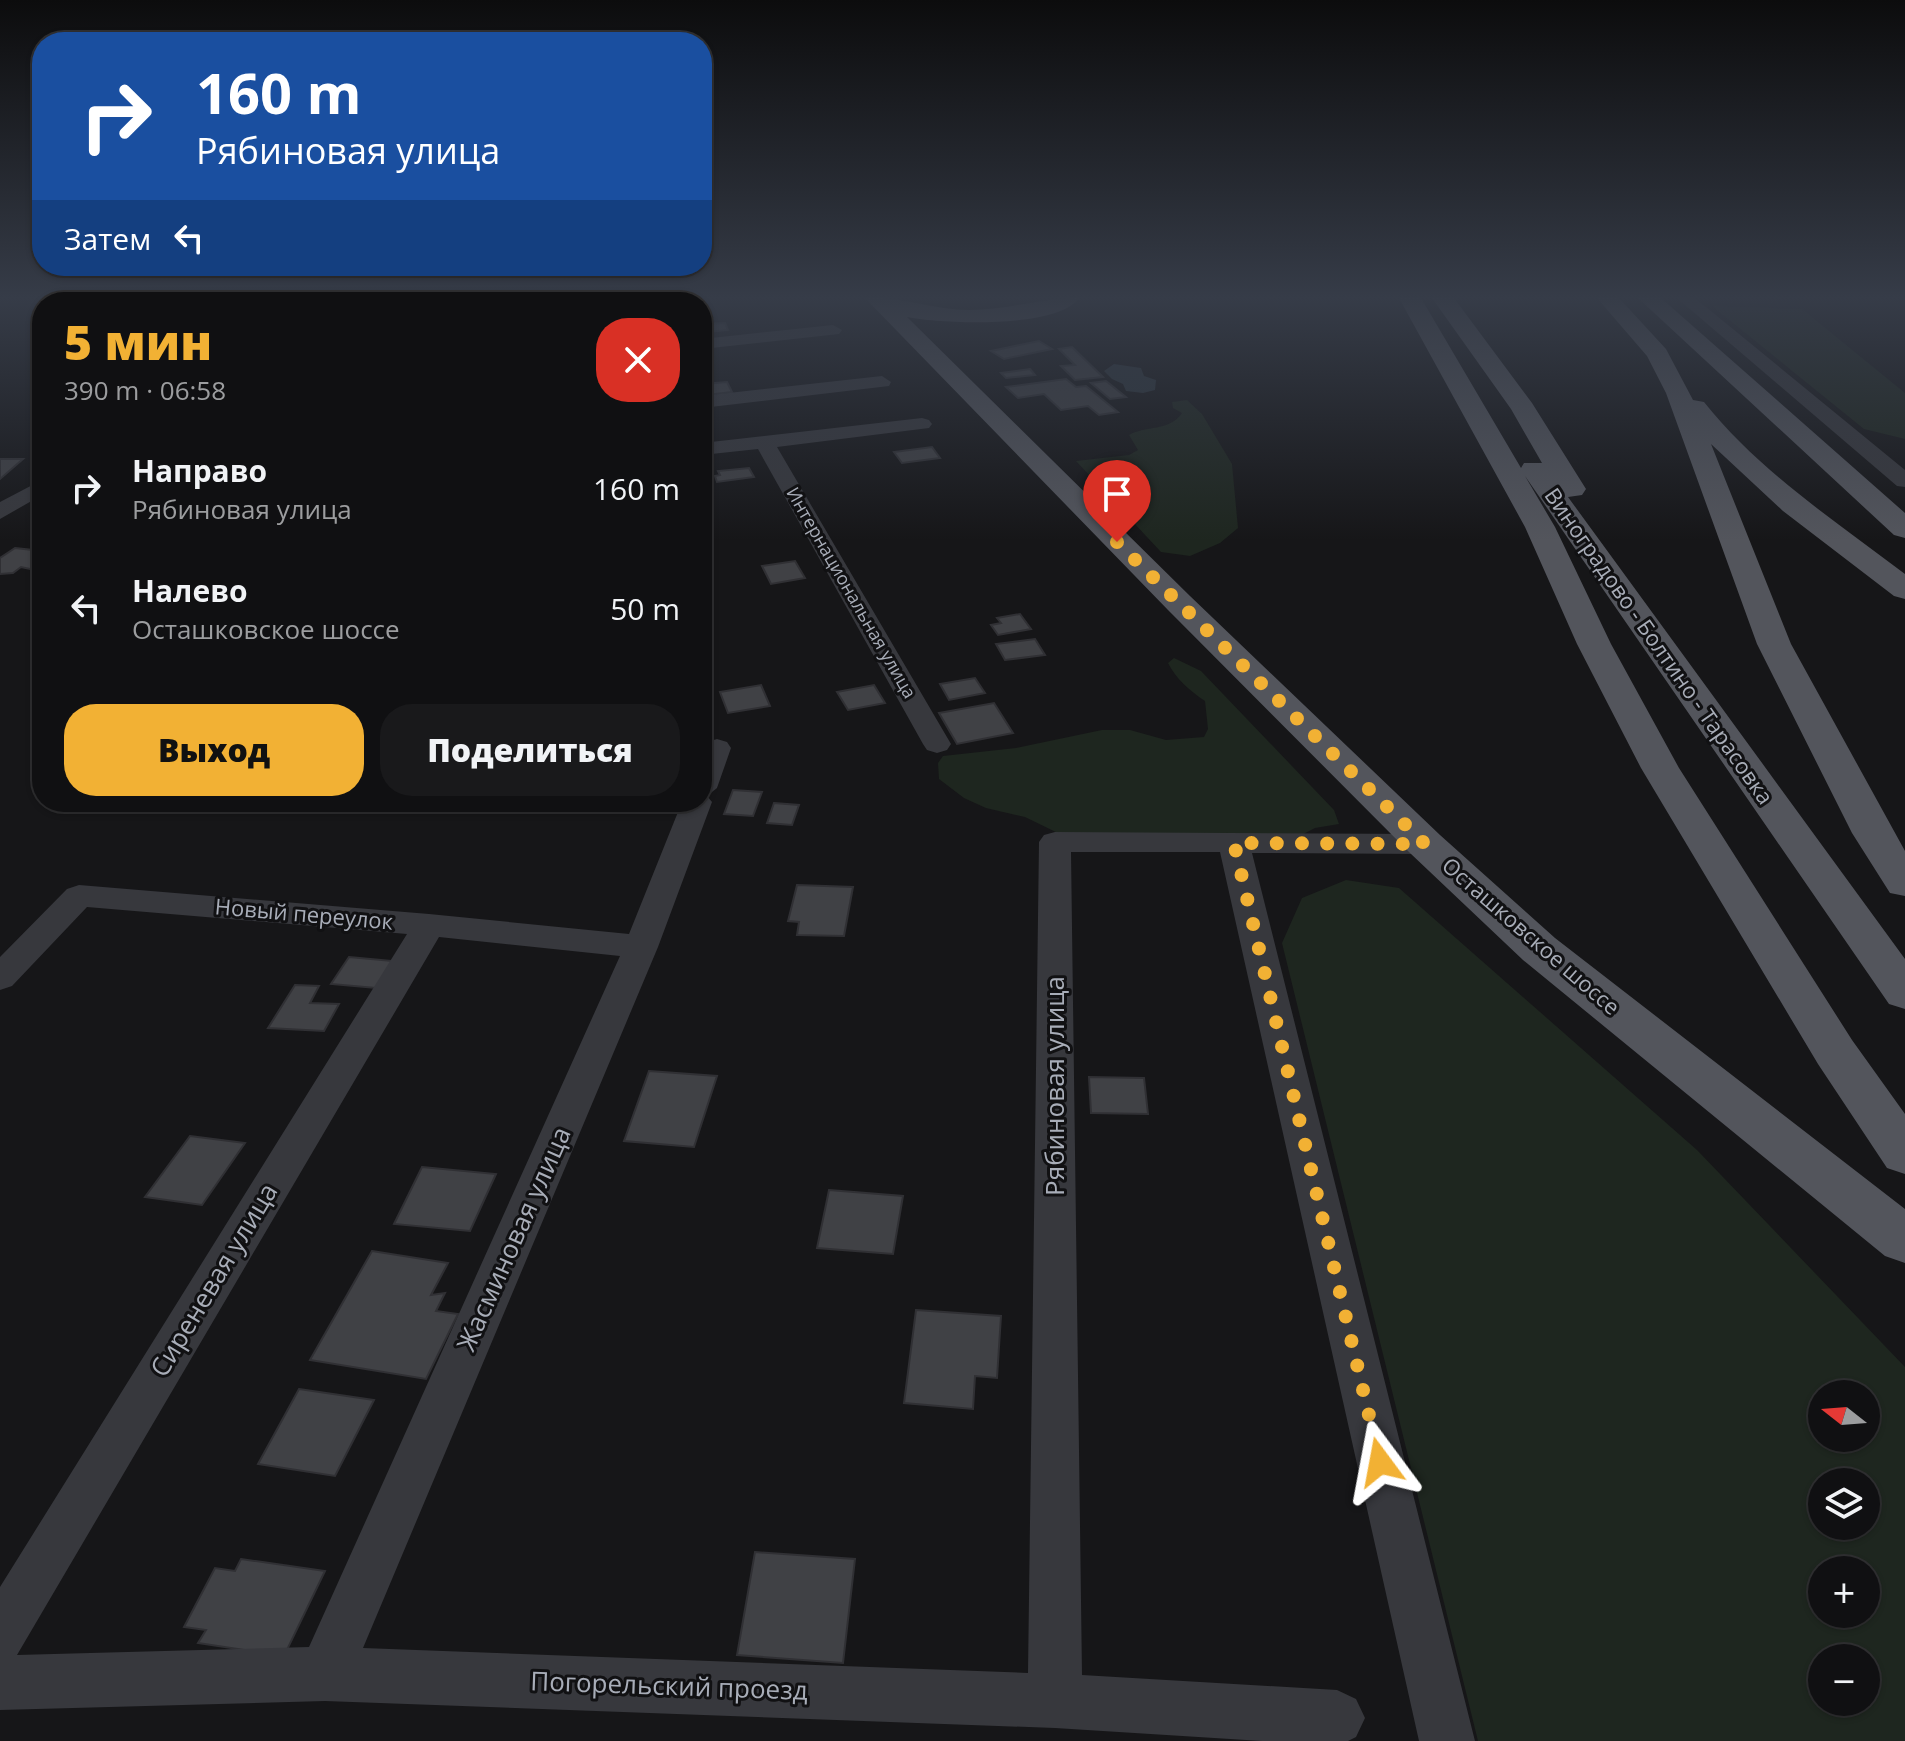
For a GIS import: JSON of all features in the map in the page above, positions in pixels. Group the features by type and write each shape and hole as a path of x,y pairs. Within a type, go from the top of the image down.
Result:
{"main road":[{"name":"Осташковское шоссе","path":"956,379 1153,578 1425,844 1539,949 1905,1240"},
{"path":"1457,379 1540,527 1594,644 1660,768 1835,1052 1905,1154"},
{"name":"Виноградово - Болтино - Тарасовка","path":"1469,379 1905,993"},
{"path":"1502,379 1523,408 1736,756"},
{"path":"1671,379 1774,644 1872,833 1905,883"},
{"path":"1676,379 1722,442 1763,479 1905,589"},
{"path":"1739,379 1905,529"},
{"path":"1804,1160 1905,1265"}],"street":[{"path":"1781,379 1905,481"},
{"path":"712,401 882,382"},
{"path":"712,448 922,424"},
{"name":"Интернациональная улица","path":"765,443 937,744"},
{"path":"1859,445 1895,448"},
{"path":"0,512 32,493"},
{"path":"712,761 717,748"},
{"name":"Жасминовая улица","path":"325,1674 641,947 693,812"},
{"name":"Рябиновая улица","path":"1055,1701 1055,842 1425,844"},
{"path":"1234,843 1447,1741"},
{"name":"Новый переулок","path":"0,978 79,896 429,925 641,947"},
{"name":"Сиреневая улица","path":"0,1636 429,925"},
{"name":"Погорельский проезд","path":"0,1683 325,1674 1055,1701 1337,1718"}],"shaded area":[{"path":"1113,379 1156,380 1155,390 1143,393 1126,391 1123,384"},
{"path":"1803,379 1888,379 1905,393 1905,439 1864,429"},
{"path":"1187,400 1202,414 1232,464 1238,528 1220,543 1190,556 1161,552 1076,461 1129,455 1138,450 1129,435 1171,423 1182,413 1173,408 1172,402"},
{"path":"1174,658 1201,671 1334,810 1339,824 1315,828 1276,848 1062,835 1025,817 986,808 964,798 939,779 938,763 943,756 1016,748 1102,730 1130,730 1166,740 1204,737 1208,729 1205,701 1175,674 1168,663"},
{"path":"1346,880 1399,888 1697,1150 1905,1367 1905,1741 1478,1741 1282,943 1302,898"}],"building":[{"path":"1066,379 1076,387 1086,386 1118,412 1099,415 1088,406 1061,410 1044,394 1018,398 1006,387"},
{"path":"1106,381 1126,397 1110,399 1091,383"},
{"path":"727,382 732,392 712,394 712,383"},
{"path":"932,447 940,458 902,463 894,452"},
{"path":"0,459 23,459 0,479"},
{"path":"749,468 754,477 717,482 715,476 720,475 718,471"},
{"path":"15,548 32,550 32,568 21,567 13,573 0,574 0,558"},
{"path":"795,561 805,578 771,584 762,566"},
{"path":"1020,614 1031,629 998,635 991,625 1001,623 997,618"},
{"path":"1035,639 1045,655 1005,660 996,644"},
{"path":"975,678 985,693 949,700 940,684"},
{"path":"761,685 770,706 728,713 720,692"},
{"path":"874,685 885,703 848,710 837,692"},
{"path":"994,703 1013,733 957,744 939,713"},
{"path":"733,790 762,792 753,816 724,814"},
{"path":"774,803 799,805 792,825 767,823"},
{"path":"797,885 853,887 844,936 797,935 799,922 788,921"},
{"path":"349,957 393,961 376,988 331,984"},
{"path":"295,985 319,986 310,1003 339,1004 324,1031 268,1028"},
{"path":"649,1071 717,1076 694,1147 624,1141"},
{"path":"1089,1077 1144,1078 1148,1114 1091,1113"},
{"path":"190,1136 245,1143 202,1205 145,1197"},
{"path":"422,1167 496,1174 470,1231 394,1224"},
{"path":"829,1190 903,1196 893,1254 817,1248"},
{"path":"372,1251 448,1263 431,1295 445,1293 436,1311 458,1314 426,1379 310,1360"},
{"path":"916,1310 1001,1316 997,1378 975,1376 973,1409 904,1403"},
{"path":"299,1389 374,1400 335,1476 258,1464"},
{"path":"755,1552 855,1559 843,1663 737,1655"},
{"path":"241,1559 325,1571 284,1656 198,1643 206,1630 184,1627 215,1568 235,1571"}],"route":[{"path":"1117,542 1425,844 1234,843 1380,1462"}]}
